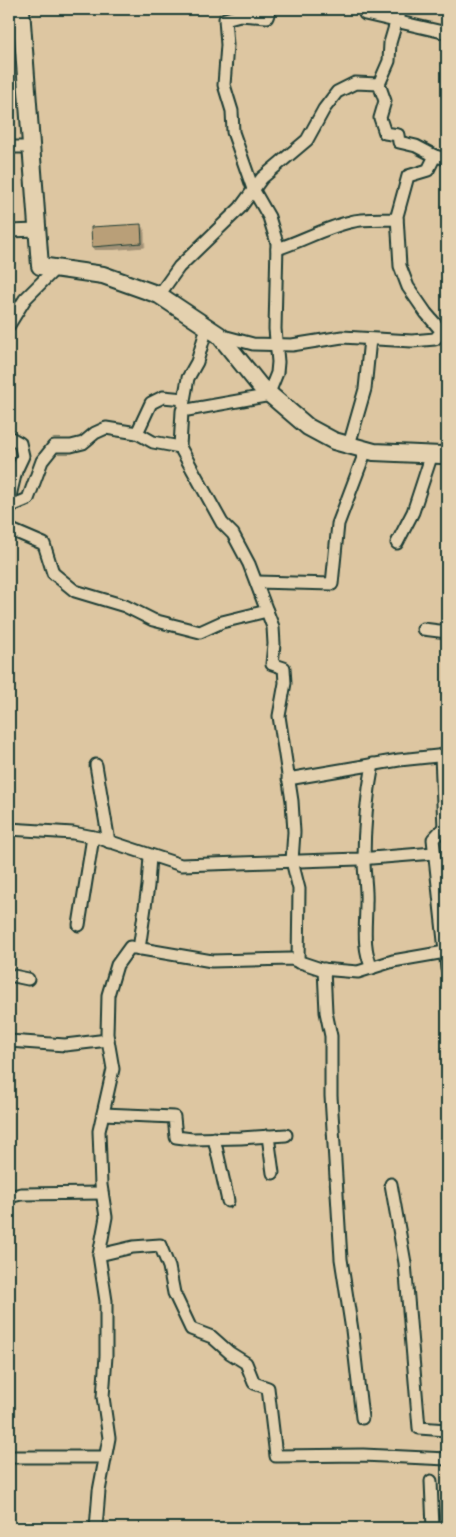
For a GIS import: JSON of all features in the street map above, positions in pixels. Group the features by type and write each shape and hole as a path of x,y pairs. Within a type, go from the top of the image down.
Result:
{"street":[{"path":"21,9 40,266 54,270 104,275 159,295 213,332 270,394 308,427 334,441 374,452 440,453 397,543"},
{"path":"270,9 268,17 240,15 225,19 227,45 224,85 232,110 233,132 253,189 262,201 269,218 277,249 276,373 270,394"},
{"path":"367,9 365,14 447,33"},
{"path":"400,9 390,43 389,61 379,84 384,100 380,118 384,133 398,135 398,142 416,146 435,156 447,158"},
{"path":"159,295 180,267 240,208 253,189 307,140 324,108 337,92 355,83 379,84"},
{"path":"9,147 30,147"},
{"path":"435,156 428,170 408,176 397,220 400,266 408,287 438,328 446,330"},
{"path":"277,249 294,244 316,232 352,221 397,220"},
{"path":"9,231 37,230"},
{"path":"9,325 25,299 54,270"},
{"path":"213,332 253,344 292,345 342,337 435,339 446,330"},
{"path":"213,332 188,378 183,405 180,447 222,523 234,534 257,582 273,627 272,664 284,668 280,716 294,832 292,861 298,889 298,962"},
{"path":"349,445 365,390 370,338"},
{"path":"137,433 152,403 163,398 183,405 270,394"},
{"path":"9,507 28,499 42,461 54,446 71,446 82,443 95,433 106,428 137,433 153,442 180,447"},
{"path":"9,438 20,443 23,456 9,500"},
{"path":"257,582 332,584 338,524 366,450"},
{"path":"9,529 44,544 53,573 75,591 125,606 153,620 200,632 222,622 268,611"},
{"path":"423,629 447,632"},
{"path":"288,779 373,764 444,755 446,826 433,839 447,969"},
{"path":"372,968 368,960 364,928 366,903 364,859 368,789 373,764"},
{"path":"96,765 109,842"},
{"path":"9,829 73,833 93,837 181,865 364,859 434,853"},
{"path":"79,925 93,837"},
{"path":"139,949 148,886 150,856"},
{"path":"96,1528 99,1491 109,1438 102,1397 106,1356 106,1301 99,1255 106,1218 102,1193 99,1131 113,1069 108,1040 108,995 117,965 130,947 212,961 290,959 324,969 358,972 394,961 445,952"},
{"path":"324,969 326,1012 331,1036 331,1096 341,1259 352,1330 362,1418"},
{"path":"9,975 28,980"},
{"path":"9,1041 65,1045 108,1040"},
{"path":"102,1114 174,1117 176,1137 192,1139 286,1135"},
{"path":"268,1136 273,1172"},
{"path":"214,1138 228,1201"},
{"path":"391,1184 405,1263 419,1428 447,1430"},
{"path":"9,1197 21,1194 102,1193"},
{"path":"99,1255 133,1247 160,1245 169,1267 174,1292 191,1329 212,1337 230,1353 246,1363 254,1383 268,1388 276,1456 363,1455 447,1459"},
{"path":"9,1457 106,1457"},
{"path":"431,1480 432,1528"}],"building":[{"path":"141,224 142,243 92,247 91,227"}]}
